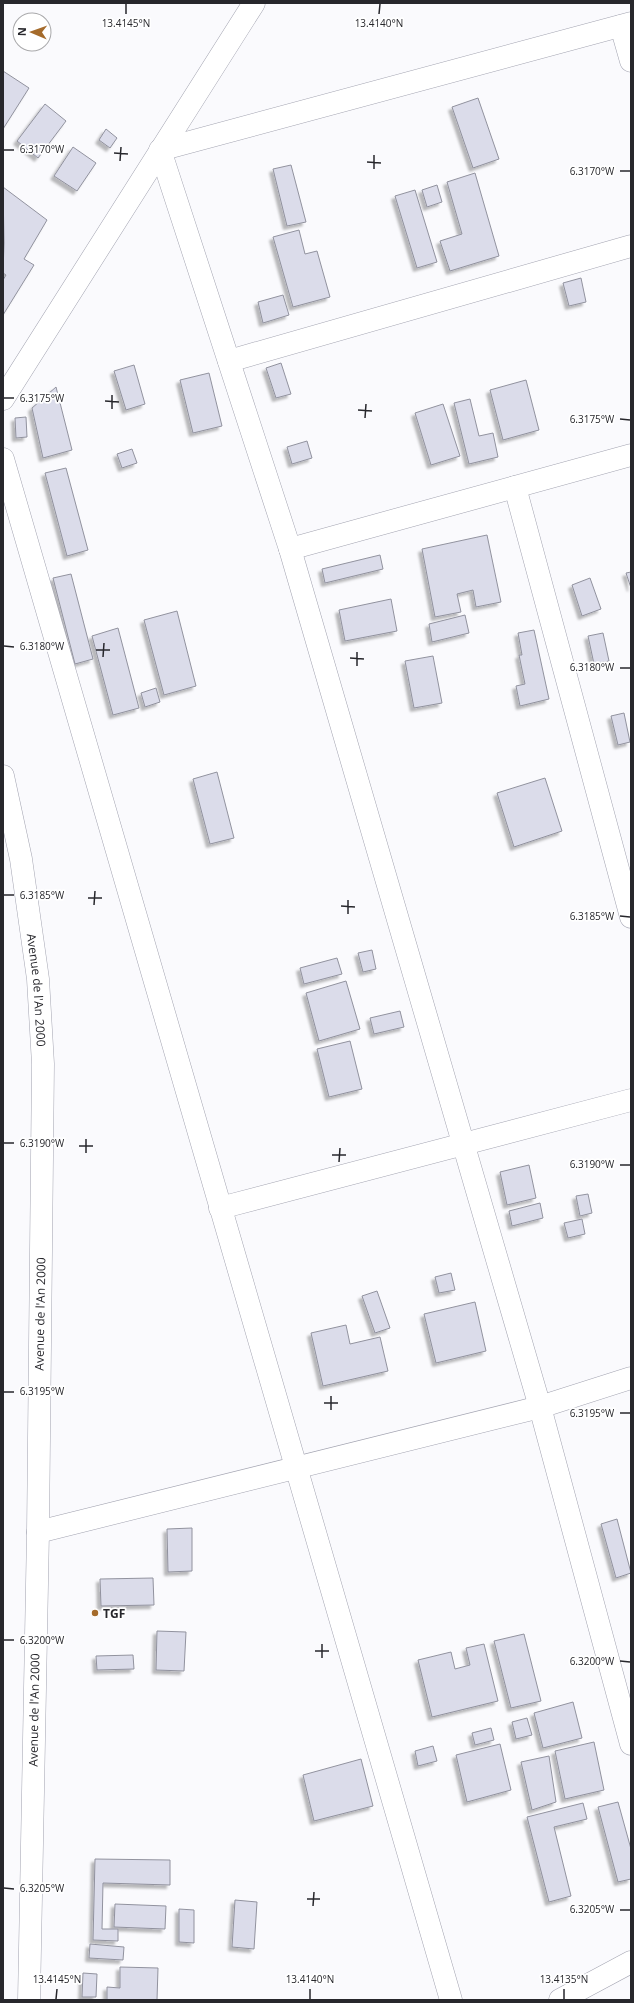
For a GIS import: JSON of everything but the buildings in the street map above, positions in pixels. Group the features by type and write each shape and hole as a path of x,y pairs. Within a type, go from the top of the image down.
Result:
{"street":[{"path":"3,399 254,3"},
{"path":"160,150 626,25 631,61"},
{"path":"160,150 290,549 540,1407 631,1744"},
{"path":"229,361 631,246"},
{"path":"290,549 631,454"},
{"path":"3,458 451,2000"},
{"path":"514,487 631,917"},
{"name":"Avenue de l'An 2000","path":"3,776 21,859 36,964 43,1064 38,1532 29,2000"},
{"path":"220,1208 631,1100"},
{"path":"38,1532 540,1407 631,1378"},
{"path":"560,2000 631,1962"}],"place":[{"name":"TGF","path":"95,1613"}]}
